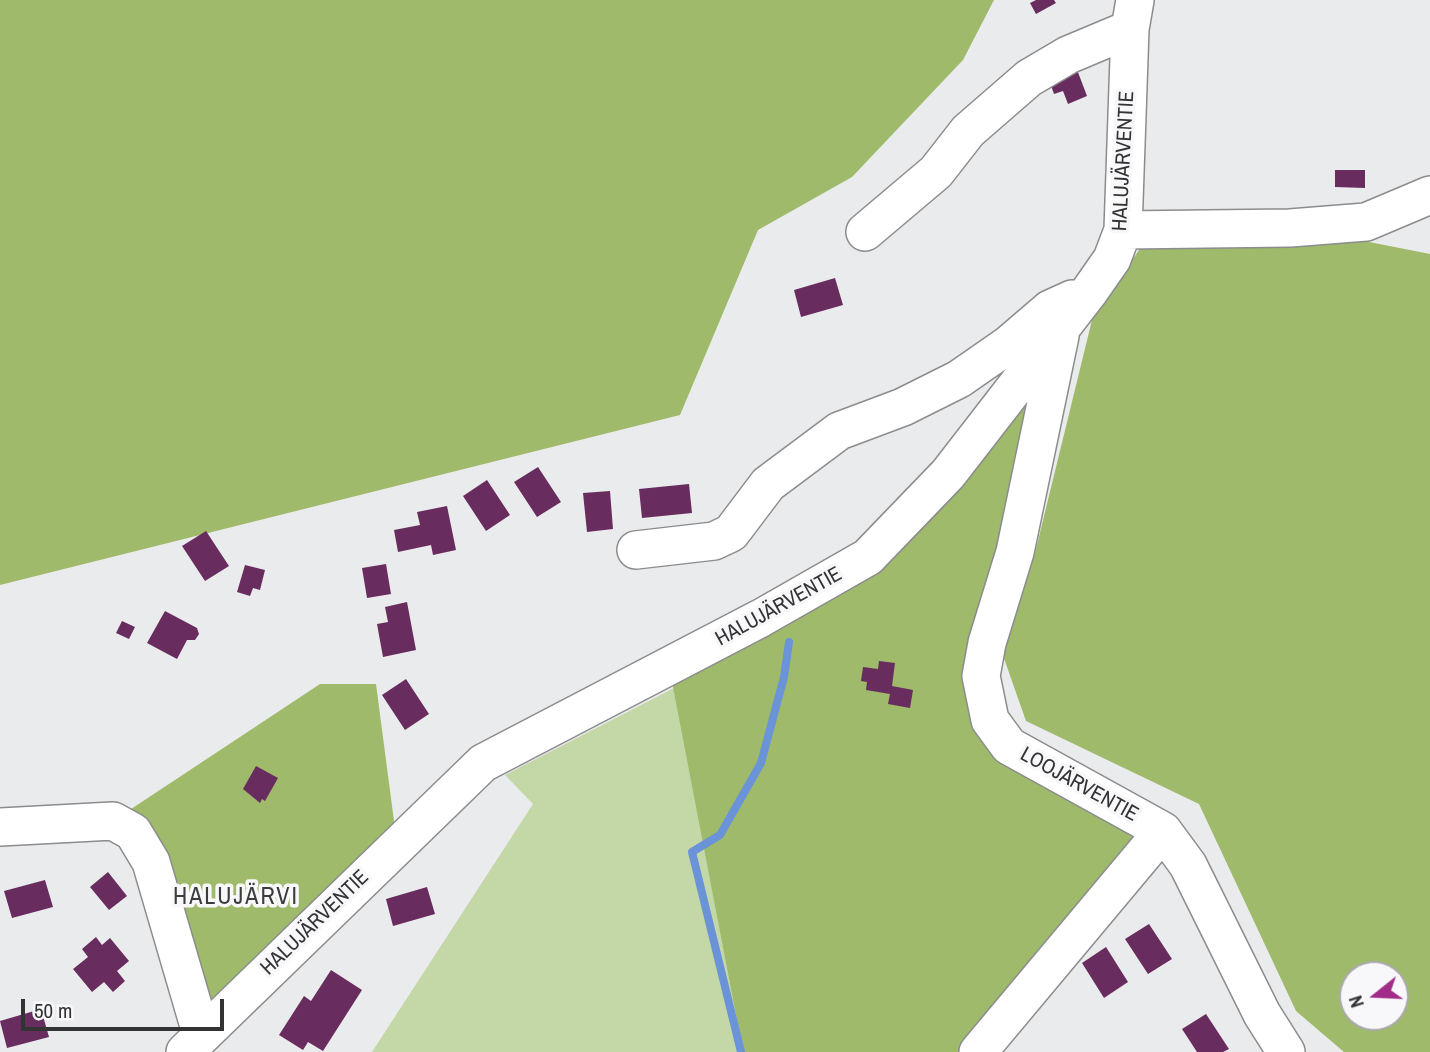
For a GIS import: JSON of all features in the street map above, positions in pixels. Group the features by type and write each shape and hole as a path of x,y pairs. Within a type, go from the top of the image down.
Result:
{"street":[{"name":"HALUJÄRVENTIE","path":"193,1043 483,763 761,618 868,557 948,474 1112,259 1123,230 1132,15"},
{"path":"866,232 936,172 968,131 1029,78 1132,15"},
{"path":"1123,230 1290,228 1366,222 1430,195"},
{"path":"636,550 713,541 731,533 768,484 839,430 903,407 959,379 1009,345 1049,309 1089,292"},
{"name":"LOOJÄRVENTIE","path":"1062,326 1015,552 987,643 981,676 990,720 1009,746 1163,831 1188,865 1262,1014 1286,1052"},
{"path":"0,827 113,821 133,832 151,862 193,1043"},
{"path":"978,1052 1163,831"}],"green space":[{"path":"0,0 994,0 963,60 852,177 758,230 680,415 0,585"},
{"path":"1364,241 1430,254 1430,1052 1344,1052 1296,1011 1199,804 1026,721 1000,647 1035,553 1092,320 1141,247"},
{"path":"1062,326 990,720 1163,831 978,1052 743,1052 669,666 868,557"},
{"path":"320,684 376,684 397,844 201,1033 151,862 113,821"},
{"path":"674,688 743,1052 372,1052 533,804 505,775"}],"building":[{"path":"1036,0 1054,0 1056,3 1036,14 1030,3"},
{"path":"1076,67 1087,96 1068,104 1063,91 1054,94 1048,77"},
{"path":"1335,170 1365,170 1365,188 1335,187"},
{"path":"835,278 843,305 801,317 794,290"},
{"path":"538,467 561,502 537,517 514,482"},
{"path":"487,480 510,515 486,531 463,496"},
{"path":"689,484 692,513 642,518 639,489"},
{"path":"610,491 613,529 587,532 583,493"},
{"path":"447,506 456,550 433,555 431,545 398,552 394,530 420,525 417,512"},
{"path":"206,531 229,566 205,581 182,546"},
{"path":"386,564 391,594 367,598 362,568"},
{"path":"245,565 265,570 260,590 253,588 250,596 237,592"},
{"path":"407,602 416,650 383,657 377,624 388,622 385,607"},
{"path":"165,611 197,628 199,634 195,640 187,640 177,659 147,643"},
{"path":"122,621 135,627 129,639 116,633"},
{"path":"879,661 895,663 892,686 913,690 910,708 888,704 890,694 866,690 867,682 861,681 863,667 878,669"},
{"path":"406,679 429,714 405,730 382,695"},
{"path":"256,766 278,778 265,801 262,799 260,803 243,789"},
{"path":"108,872 127,896 109,910 90,887"},
{"path":"45,880 53,907 12,918 4,891"},
{"path":"427,887 435,914 393,926 386,899"},
{"path":"1149,924 1172,959 1148,974 1125,939"},
{"path":"96,937 102,945 110,938 129,961 117,971 125,981 113,992 104,982 92,992 73,969 88,957 82,949"},
{"path":"1106,947 1128,982 1104,998 1082,963"},
{"path":"331,970 362,990 323,1051 308,1042 303,1050 279,1035 304,996 311,1001"},
{"path":"41,1009 49,1037 7,1048 0,1021"},
{"path":"1206,1014 1229,1049 1223,1052 1197,1052 1182,1029"}],"waterway":[{"path":"741,1052 692,852 720,835 761,763 784,677 789,642"}],"district":[{"name":"HALUJÄRVI","path":"236,898"}]}
